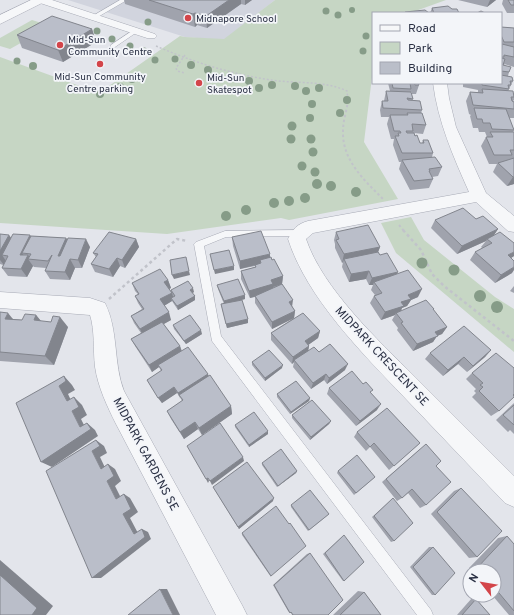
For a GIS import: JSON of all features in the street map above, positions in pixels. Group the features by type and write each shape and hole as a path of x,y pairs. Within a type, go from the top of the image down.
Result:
{"street":[{"path":"0,13 27,0"},
{"path":"0,20 41,0 151,36"},
{"path":"440,84 443,112 451,135 479,196 514,226"},
{"path":"300,233 308,227 479,196"},
{"name":"MIDPARK CRESCENT SE","path":"300,233 297,239 303,254 316,278 342,315 366,342 514,494"},
{"path":"0,300 90,306 98,309"},
{"name":"MIDPARK GARDENS SE","path":"98,309 103,320 108,375 118,406 132,429 232,615"}],"lane":[{"path":"94,17 124,0"},
{"path":"113,46 135,31"},
{"path":"300,233 225,234 199,244 216,338 426,615"}],"path":[{"path":"151,36 152,44 234,74 286,82 318,82 338,86 347,91 349,101 343,132 346,151 350,162 360,176 387,204 395,220 421,250 432,274 444,286 514,341"},
{"path":"184,56 176,68 178,71 185,73"},
{"path":"98,309 177,239 199,244"}],"shaded area":[{"name":"Midnapore School","path":"68,0 275,0 224,40 185,37"}],"green space":[{"path":"275,0 446,0 413,12 372,12 372,77 364,142 398,199 289,220 281,218 167,234 0,223 0,57 99,93 180,36 224,39"},
{"path":"32,20 51,26 10,49 0,46 0,38"},
{"path":"411,217 424,240 495,297 514,309 514,352 396,253 381,223"}],"building":[{"path":"149,0 229,0 206,16 195,13 193,14"},
{"path":"508,0 514,0 514,5 511,5"},
{"path":"448,6 452,9 457,9 458,12 434,12 432,8"},
{"path":"425,10 428,12 405,12"},
{"path":"52,16 92,29 58,50 17,35"},
{"path":"502,27 514,28 514,42 504,42 502,37"},
{"path":"502,44 514,47 514,57 504,55 504,57 502,57"},
{"path":"502,58 505,59 503,65 511,67 509,72 502,71"},
{"path":"502,75 512,77 513,81 510,81 511,85 508,85 509,89 482,85 502,84"},
{"path":"392,84 410,84 411,89 393,88"},
{"path":"482,89 513,91 514,97 511,97 512,101 514,102 514,109 473,105 470,92 483,93"},
{"path":"386,91 411,92 413,99 407,98 408,100 420,101 422,110 383,108 382,101 388,101"},
{"path":"474,108 506,109 514,130 492,129 490,123 483,123 482,119 477,119"},
{"path":"407,113 422,113 426,125 412,124 413,131 406,131 407,133 414,133 415,136 417,135 420,143 424,143 423,140 428,140 433,153 402,153 395,136 399,136 398,133 401,133 400,131 394,131 390,115 408,115"},
{"path":"490,132 514,132 514,150 510,150 512,155 494,155 486,137 493,137"},
{"path":"435,157 442,167 429,169 433,179 414,181 402,160"},
{"path":"514,158 514,177 513,177 498,163"},
{"path":"463,208 476,219 483,216 498,229 462,246 435,220"},
{"path":"368,225 380,247 344,254 336,240 339,239 336,232"},
{"path":"261,231 270,254 240,261 232,237"},
{"path":"109,232 136,239 122,260 117,258 109,269 91,264 98,254 93,253"},
{"path":"500,232 514,243 514,252 508,255 514,261 514,267 501,275 475,252 492,243 487,239"},
{"path":"0,234 9,235 0,251"},
{"path":"13,234 30,235 20,255 28,255 21,269 2,268 8,256 2,255"},
{"path":"31,236 66,238 58,256 60,256 68,238 86,239 78,260 70,259 65,272 45,271 52,255 48,261 28,259 31,254 22,253"},
{"path":"229,250 234,266 214,270 210,254"},
{"path":"378,252 380,255 387,253 398,272 372,278 369,271 351,274 344,259"},
{"path":"186,257 189,271 172,275 170,260"},
{"path":"271,257 272,260 274,259 283,276 271,280 273,284 249,291 241,271 256,267 255,265 261,263 260,260"},
{"path":"160,269 168,280 164,282 172,293 160,299 169,312 140,329 131,316 144,309 135,296 139,294 132,283"},
{"path":"408,270 422,289 408,295 411,299 401,302 404,306 385,312 374,296 382,293 374,282"},
{"path":"238,279 245,295 224,301 217,285"},
{"path":"188,281 193,288 190,290 195,296 177,306 171,298 175,296 171,290"},
{"path":"282,284 293,300 289,302 295,311 272,322 255,296"},
{"path":"242,300 248,319 226,324 221,304"},
{"path":"426,300 447,327 435,332 438,336 417,344 401,323 403,322 396,313"},
{"path":"0,312 8,313 5,319 22,320 25,314 36,315 34,320 51,322 53,316 60,317 45,356 0,352"},
{"path":"303,313 320,331 305,341 309,346 293,357 271,333"},
{"path":"190,315 201,330 184,341 173,325"},
{"path":"162,322 180,346 149,365 131,339"},
{"path":"464,326 491,350 473,366 464,357 448,370 430,353"},
{"path":"330,344 348,364 329,378 326,374 313,383 294,360 314,347 319,352"},
{"path":"188,347 208,374 178,393 174,387 158,398 147,380 162,370 158,365"},
{"path":"269,350 283,365 265,378 252,362"},
{"path":"496,353 514,368 514,397 499,411 479,391 483,387 480,385 483,383 472,373"},
{"path":"352,371 363,384 366,382 373,390 370,392 381,404 360,421 329,388"},
{"path":"210,375 231,406 199,428 195,422 180,432 167,411 183,400 179,395"},
{"path":"64,376 66,381 59,386 67,401 74,397 79,407 72,411 80,427 87,423 91,429 41,462 16,403"},
{"path":"296,381 310,398 291,412 277,394"},
{"path":"312,400 331,421 311,437 292,415"},
{"path":"514,405 514,425 503,415"},
{"path":"387,408 420,443 394,466 374,443 370,447 357,432"},
{"path":"254,412 268,431 249,445 235,425"},
{"path":"220,423 243,457 210,481 208,478 206,479 187,446"},
{"path":"96,440 100,446 92,451 101,469 108,464 114,476 107,481 116,499 124,494 131,509 123,514 134,534 142,529 145,537 92,578 46,471"},
{"path":"426,444 441,461 436,466 451,482 426,505 412,489 402,498 386,479"},
{"path":"281,449 297,471 278,486 262,463"},
{"path":"357,455 375,477 356,493 338,471"},
{"path":"247,462 274,498 238,527 213,487"},
{"path":"461,488 502,531 477,557 437,512"},
{"path":"310,490 329,514 309,530 291,505"},
{"path":"393,498 413,523 394,541 374,516"},
{"path":"276,506 306,546 271,576 242,533"},
{"path":"344,535 364,562 344,581 325,553"},
{"path":"507,536 514,544 514,611 502,597 502,563 482,563"},
{"path":"433,547 455,573 435,595 413,567"},
{"path":"310,553 343,600 328,615 293,615 291,612 290,613 274,585"},
{"path":"0,575 37,608 32,615 0,615"},
{"path":"160,589 173,615 128,615"},
{"path":"364,592 381,615 340,615"},
{"path":"472,603 480,603 490,615 462,615"}],"place":[{"name":"Midnapore School","path":"188,18"},
{"name":"Mid-Sun Community Centre","path":"60,45"},
{"name":"Mid-Sun Community Centre parking","path":"100,64"},
{"name":"Mid-Sun Skatespot","path":"199,83"}]}
